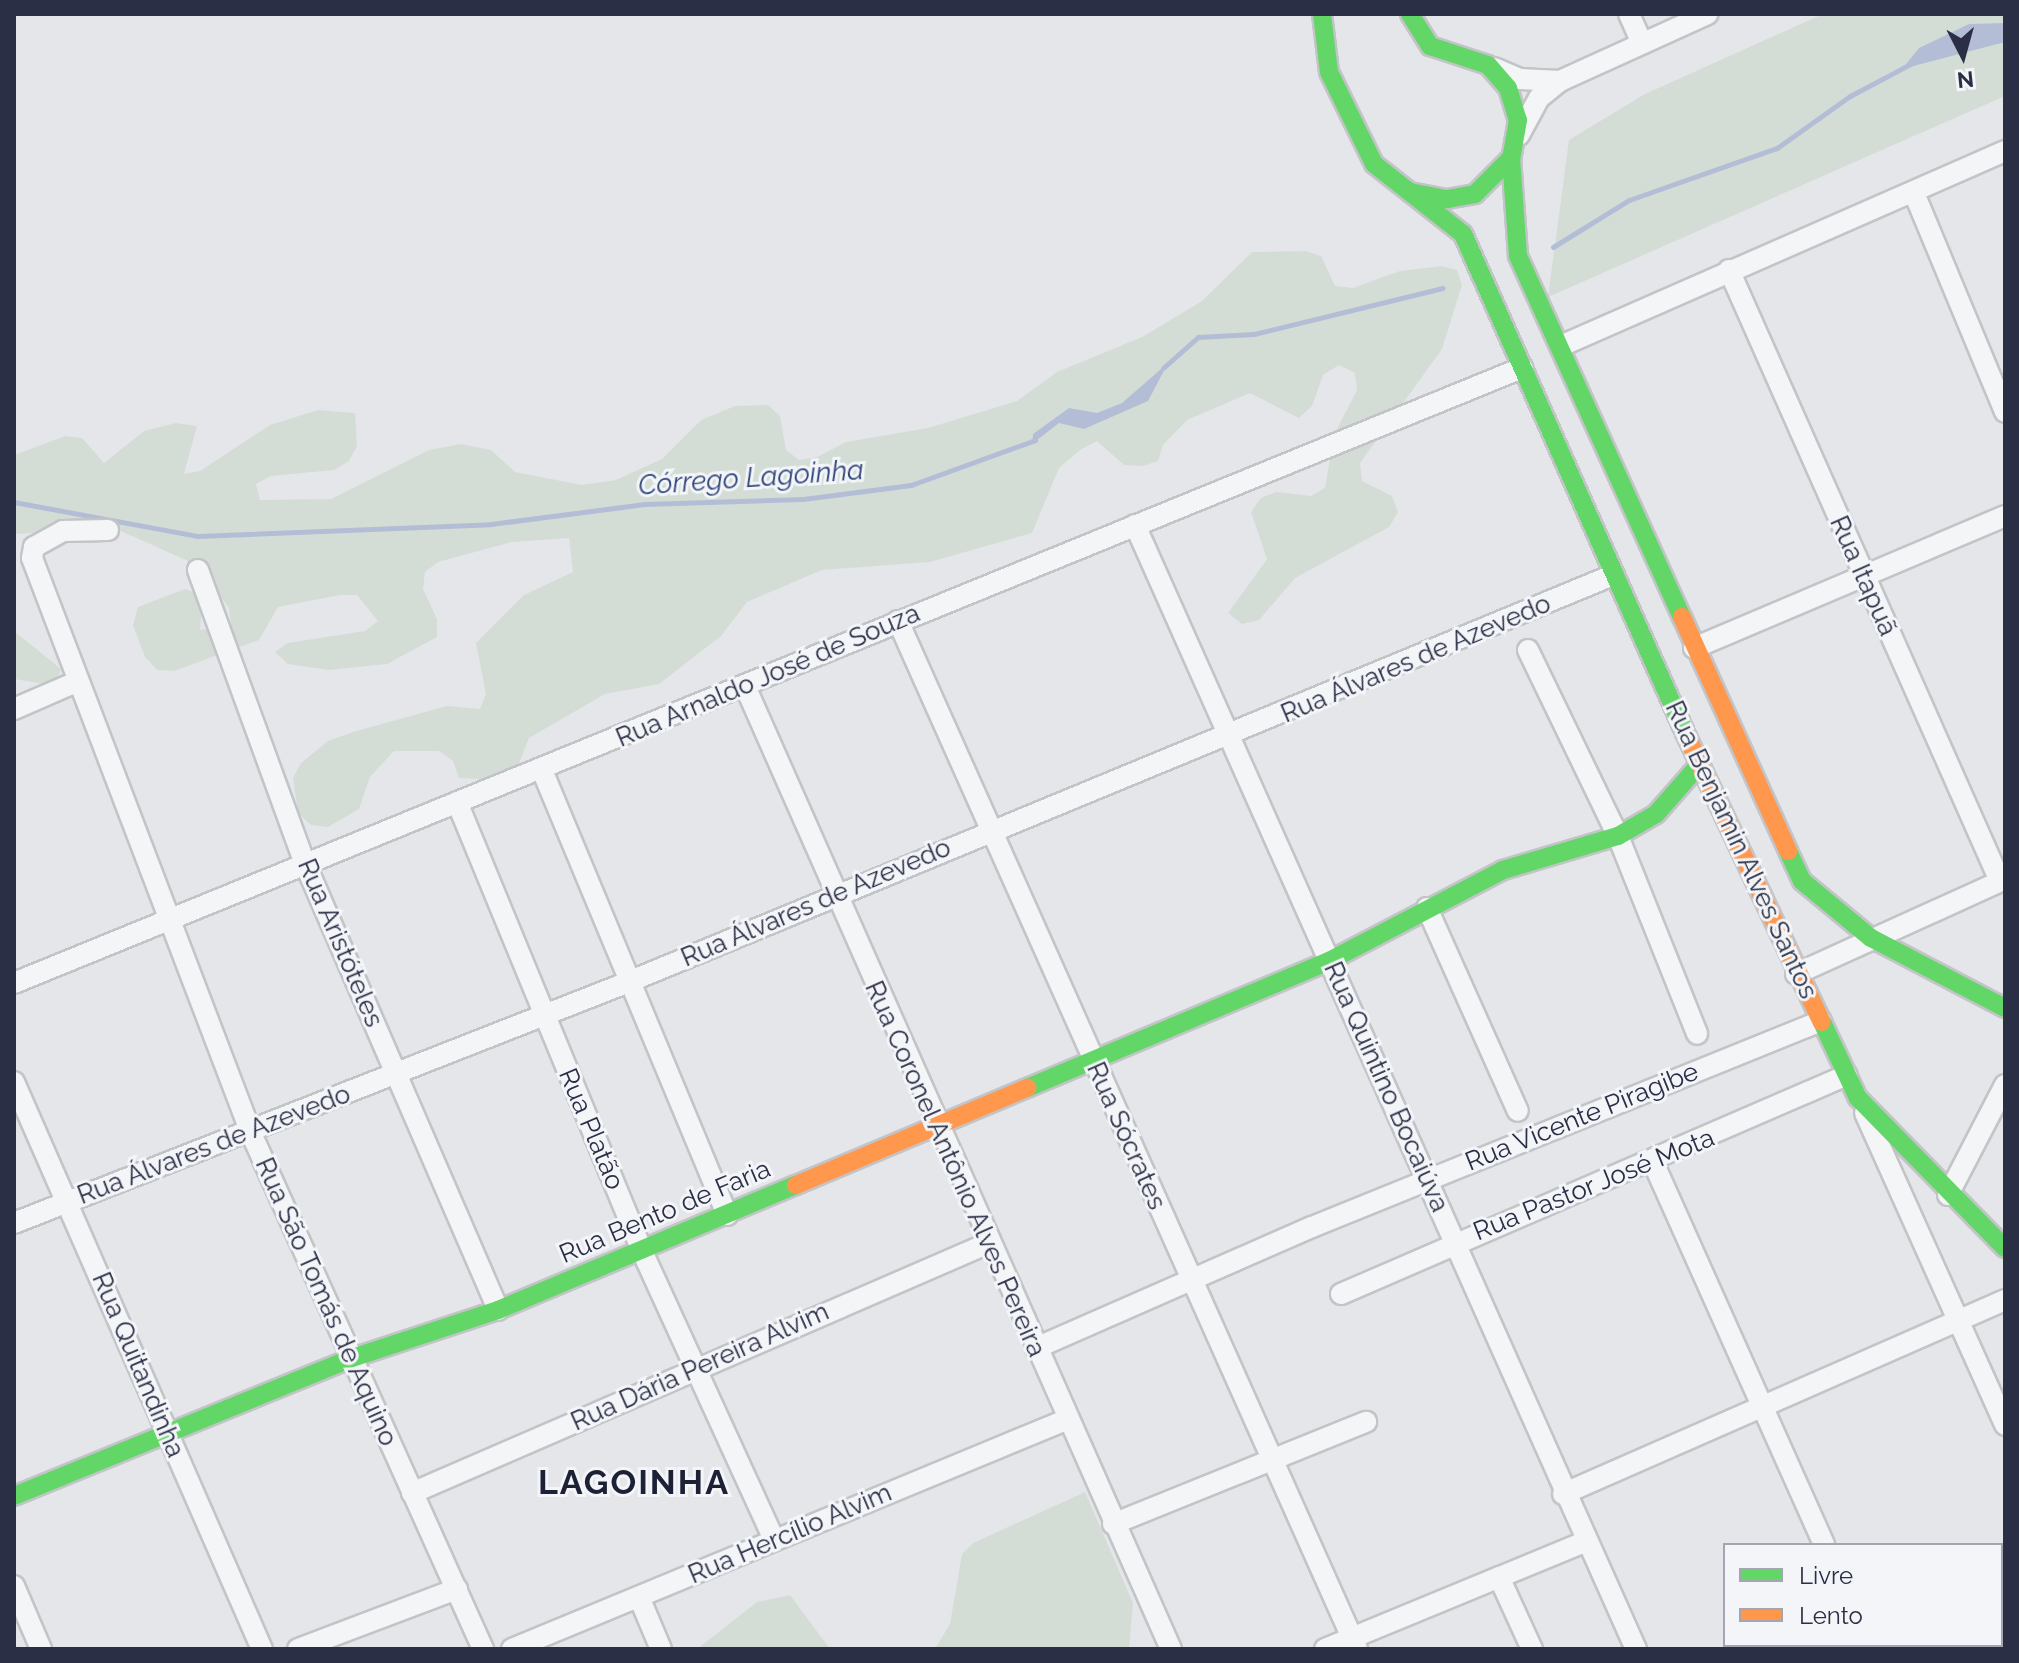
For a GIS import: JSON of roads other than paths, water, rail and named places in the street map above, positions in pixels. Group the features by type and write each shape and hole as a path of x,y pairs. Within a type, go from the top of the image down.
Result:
{"main road":[{"name":"Rua Benjamin Alves Santos","path":"1322,14 1329,72 1374,164 1402,190 1463,234 1699,765 1796,974 1858,1098"},
{"path":"1410,14 1430,46 1488,65"},
{"name":"Rua Benjamin Alves Santos","path":"1488,65 1514,102 1512,223 1528,274 1563,345 1694,648 1802,881 1871,938"},
{"path":"1402,190 1447,199 1475,194 1511,158"},
{"path":"1550,429 1593,416"},
{"name":"Rua Bento de Faria","path":"14,1496 349,1359 498,1310 727,1215 1091,1058 1329,961 1503,870 1618,836 1656,814 1699,765"},
{"path":"1871,938 2005,1008"},
{"path":"1858,1098 1948,1195 2005,1248"}],"street":[{"path":"1629,14 1642,43"},
{"path":"1511,158 1524,118 1560,81 1708,14"},
{"path":"1488,65 1520,79 1560,81"},
{"path":"1563,345 2005,151"},
{"path":"1914,193 2005,412"},
{"name":"Rua Itapuã","path":"1729,270 1863,576 2002,880"},
{"name":"Rua Arnaldo José de Souza","path":"14,983 169,921 304,861 542,770 898,621 1522,368"},
{"path":"1694,648 2005,516"},
{"name":"Rua Quintino Bocaiúva","path":"1135,525 1455,1242 1584,1542 1636,1649"},
{"name":"Rua São Tomás de Aquino","path":"108,530 63,531 32,553 74,683 251,1133 349,1359 483,1649"},
{"name":"Rua Aristóteles","path":"198,570 304,861 498,1310"},
{"name":"Rua Álvares de Azevedo","path":"14,1223 251,1133 542,1013 626,983 834,898 987,829 1230,738 1613,575"},
{"name":"Rua Sócrates","path":"898,621 987,829 1354,1643"},
{"path":"1528,650 1618,836 1697,1034"},
{"path":"14,709 74,683"},
{"name":"Rua Coronel Antônio Alves Pereira","path":"745,686 834,898 1171,1649"},
{"path":"542,770 626,983 727,1215"},
{"name":"Rua Platão","path":"457,802 641,1249 698,1367 774,1540"},
{"path":"1796,974 2002,880"},
{"path":"1427,908 1518,1111"},
{"name":"Rua Vicente Piragibe","path":"1036,1348 1427,1179 1821,1021"},
{"name":"Rua Pastor José Mota","path":"1341,1294 1455,1242 1653,1162 1847,1075"},
{"name":"Rua Quitandinha","path":"14,1082 262,1649"},
{"path":"1948,1195 2005,1085"},
{"name":"Rua Benjamin Alves Santos","path":"1858,1098 2005,1425"},
{"path":"1653,1162 1823,1543"},
{"name":"Rua Dária Pereira Alvim","path":"412,1493 989,1243"},
{"path":"1563,1494 1761,1404 2005,1300"},
{"name":"Rua Hercílio Alvim","path":"512,1649 1068,1419"},
{"path":"1113,1524 1366,1422"},
{"path":"1325,1649 1354,1643 1584,1542"},
{"path":"1499,1577 1532,1649"},
{"path":"14,1586 41,1649"},
{"path":"298,1649 457,1589"},
{"path":"639,1597 661,1649"}],"water":[{"path":"2005,23 2005,42 1902,69 1919,48 1969,24"},
{"path":"1168,363 1148,401 1084,429 1059,423 1032,444 1033,434 1069,408 1097,413 1122,403"}],"waterway":[{"name":"Córrego Lagoinha","path":"1553,247 1629,200 1777,148 1850,96 1916,61"},
{"name":"Córrego Lagoinha","path":"1163,368 1198,337 1254,334 1442,288"},
{"name":"Córrego Lagoinha","path":"14,502 197,536 491,524 645,504 803,499 911,485 1035,440"}],"district":[{"name":"LAGOINHA","path":"634,1483"}]}
